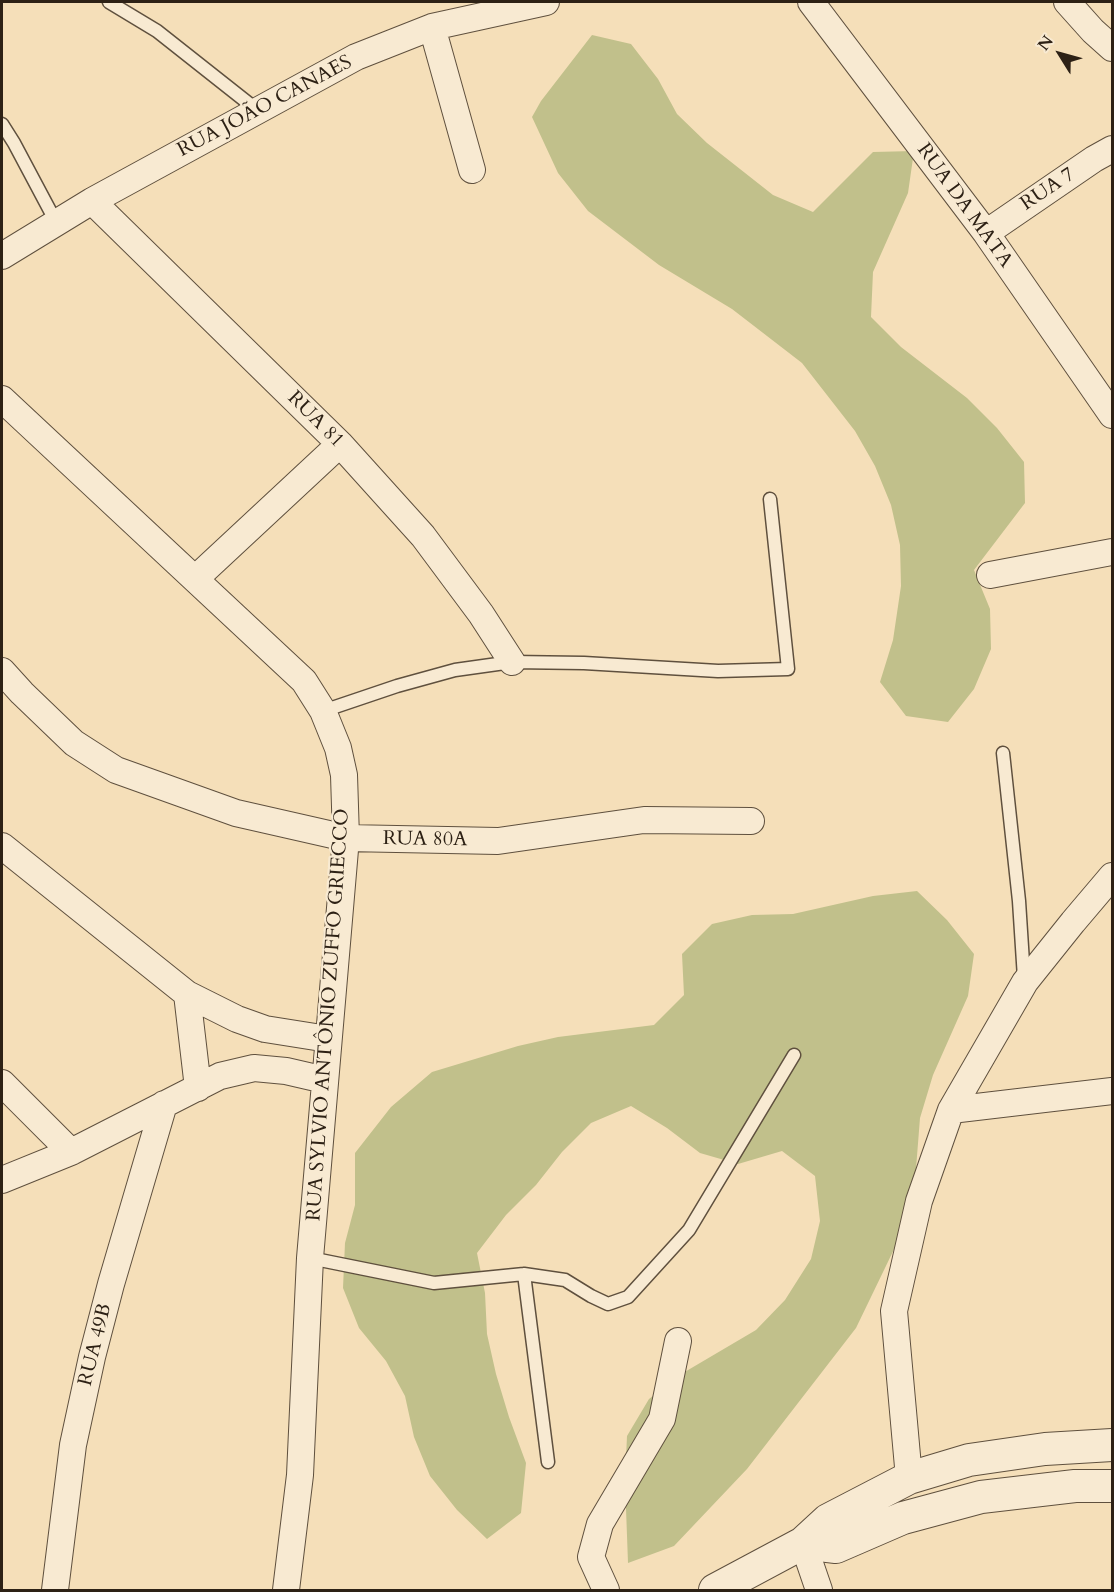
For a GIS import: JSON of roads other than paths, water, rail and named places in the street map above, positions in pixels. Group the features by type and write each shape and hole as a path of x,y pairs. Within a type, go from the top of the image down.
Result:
{"street":[{"name":"RUA JOÃO CANAES","path":"2,256 92,201 356,57 432,27 456,11 546,2"},
{"name":"RUA DA MATA","path":"811,2 986,233 1113,415"},
{"path":"1067,2 1093,31 1113,48"},
{"path":"432,27 472,170"},
{"name":"RUA 7","path":"986,233 1094,159 1113,149"},
{"name":"RUA 81","path":"92,201 340,444 423,536 481,614 512,662"},
{"name":"RUA SYLVIO ANTÔNIO ZUFFO GRIECCO","path":"2,399 303,681 323,711 338,748 344,775 346,838 310,1258 300,1475 286,1590"},
{"path":"195,579 340,444"},
{"path":"990,575 1113,552"},
{"name":"RUA 80A","path":"2,671 74,743 116,770 236,813 346,838 498,841 644,820 751,821"},
{"path":"2,846 187,994 237,1019 266,1029 328,1040"},
{"path":"909,1478 894,1311 918,1200 951,1110 1024,982 1113,876"},
{"path":"187,994 198,1088"},
{"path":"2,1180 72,1152 220,1076 254,1068 286,1071 325,1080"},
{"path":"2,1083 72,1152"},
{"path":"951,1110 1113,1090"},
{"name":"RUA 49B","path":"55,1590 73,1445 92,1357 164,1104"},
{"path":"606,1590 591,1557 600,1524 662,1419 678,1341"},
{"path":"715,1590 803,1543 828,1520 909,1478 969,1460 1045,1449 1113,1445"},
{"path":"803,1543 836,1547 903,1518 981,1497 1075,1486 1113,1486"},
{"path":"803,1543 819,1590"}],"lane":[{"path":"109,2 157,31 257,110"},
{"path":"2,124 56,222"},
{"path":"323,711 397,686 455,670 512,662 584,663 718,671 788,669 770,499"},
{"path":"1003,753 1019,901 1024,982"},
{"path":"310,1258 434,1283 524,1274 565,1280 608,1304 628,1297 689,1230 794,1055"},
{"path":"524,1274 548,1462"}]}
